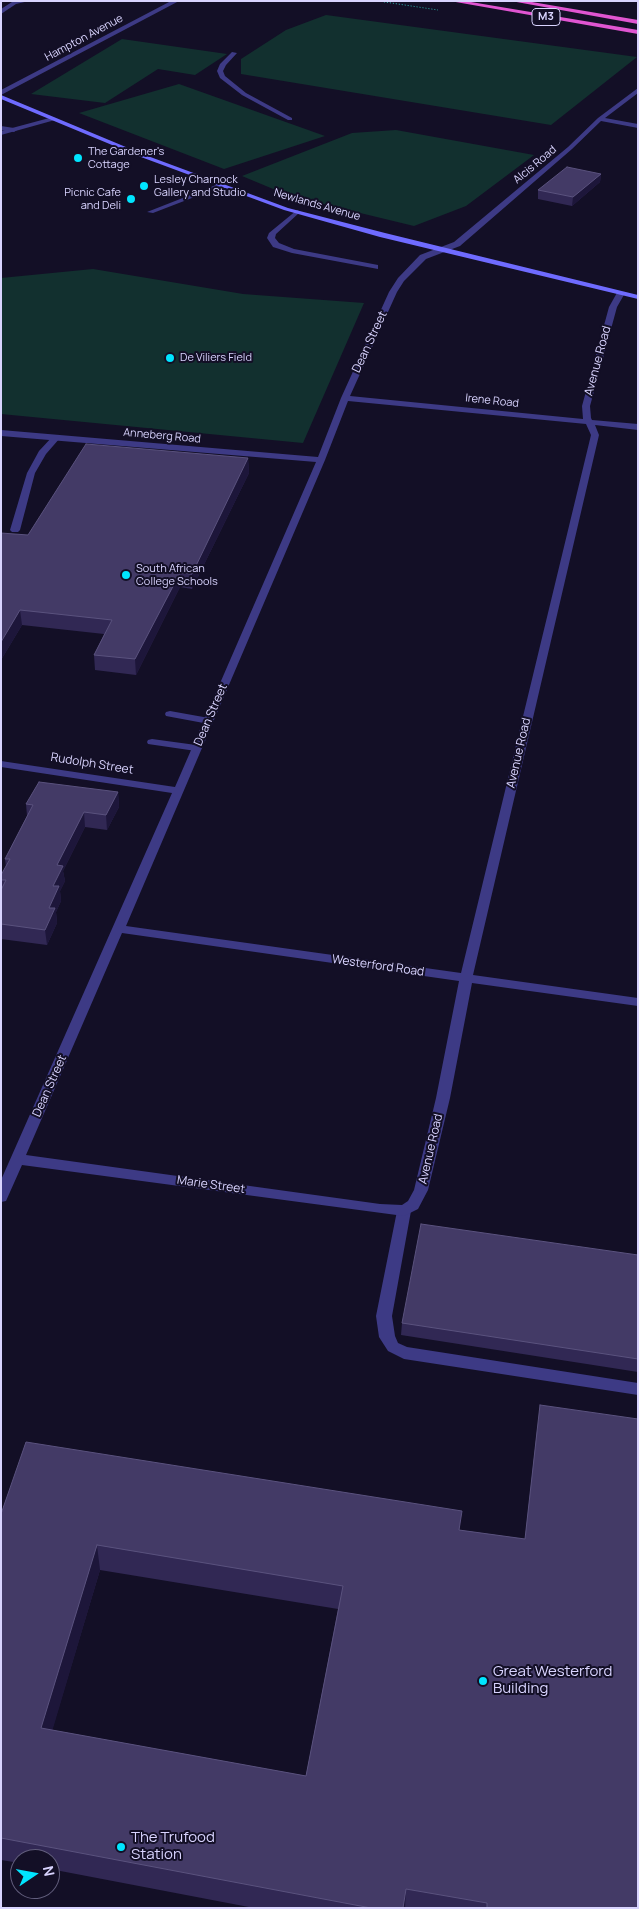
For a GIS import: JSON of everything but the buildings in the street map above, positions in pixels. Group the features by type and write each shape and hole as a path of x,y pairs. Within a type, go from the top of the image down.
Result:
{"highway":[{"name":"M3","path":"453,1 638,32"},
{"name":"M3","path":"514,1 638,22"}],"main road":[{"name":"Newlands Avenue","path":"1,97 221,185 296,212 441,250 638,297"}],"street":[{"path":"1,12 12,2 26,1"},
{"name":"Hampton Avenue","path":"1,92 176,1"},
{"path":"234,53 222,64 220,71 222,77 236,89 290,119"},
{"name":"Alcis Road","path":"441,250 463,239 570,148 600,119 638,90"},
{"path":"1,133 53,119"},
{"path":"600,119 638,126"},
{"path":"1,128 14,130"},
{"path":"151,212 221,185"},
{"path":"296,212 273,233 271,238 276,245 292,251 375,267"},
{"name":"Dean Street","path":"1,1197 179,791 321,460 345,398 397,286 423,257 441,250"},
{"name":"Avenue Road","path":"404,1211 413,1205 421,1190 443,1098 466,979 594,435 586,406 613,307 620,293"},
{"name":"Irene Road","path":"345,398 638,426"},
{"name":"Anneberg Road","path":"1,433 321,460"},
{"path":"15,530 31,473 42,453 56,438"},
{"path":"170,714 209,721"},
{"path":"152,742 196,748"},
{"name":"Rudolph Street","path":"1,764 179,791"},
{"name":"Westerford Road","path":"119,929 638,1002"},
{"name":"Marie Street","path":"18,1158 404,1211"},
{"path":"404,1211 384,1316 387,1337 393,1347 404,1353 638,1389"}],"green space":[{"path":"326,15 637,57 551,125 241,74 241,59 286,30"},
{"path":"122,39 227,54 195,75 158,69 105,103 31,94"},
{"path":"179,84 325,136 224,169 79,113"},
{"path":"396,130 534,155 466,206 414,226 290,196 242,176 352,133"},
{"name":"De Viliers Field","path":"93,269 243,294 364,303 303,443 1,414 1,278"}],"place":[{"name":"The Gardener's Cottage","path":"78,158"},
{"name":"Lesley Charnock Gallery and Studio","path":"144,186"},
{"name":"Picnic Cafe and Deli","path":"131,199"},
{"name":"De Viliers Field","path":"170,358"},
{"name":"South African College Schools","path":"126,575"},
{"name":"Great Westerford Building","path":"483,1681"},
{"name":"The Trufood Station","path":"121,1847"}]}
